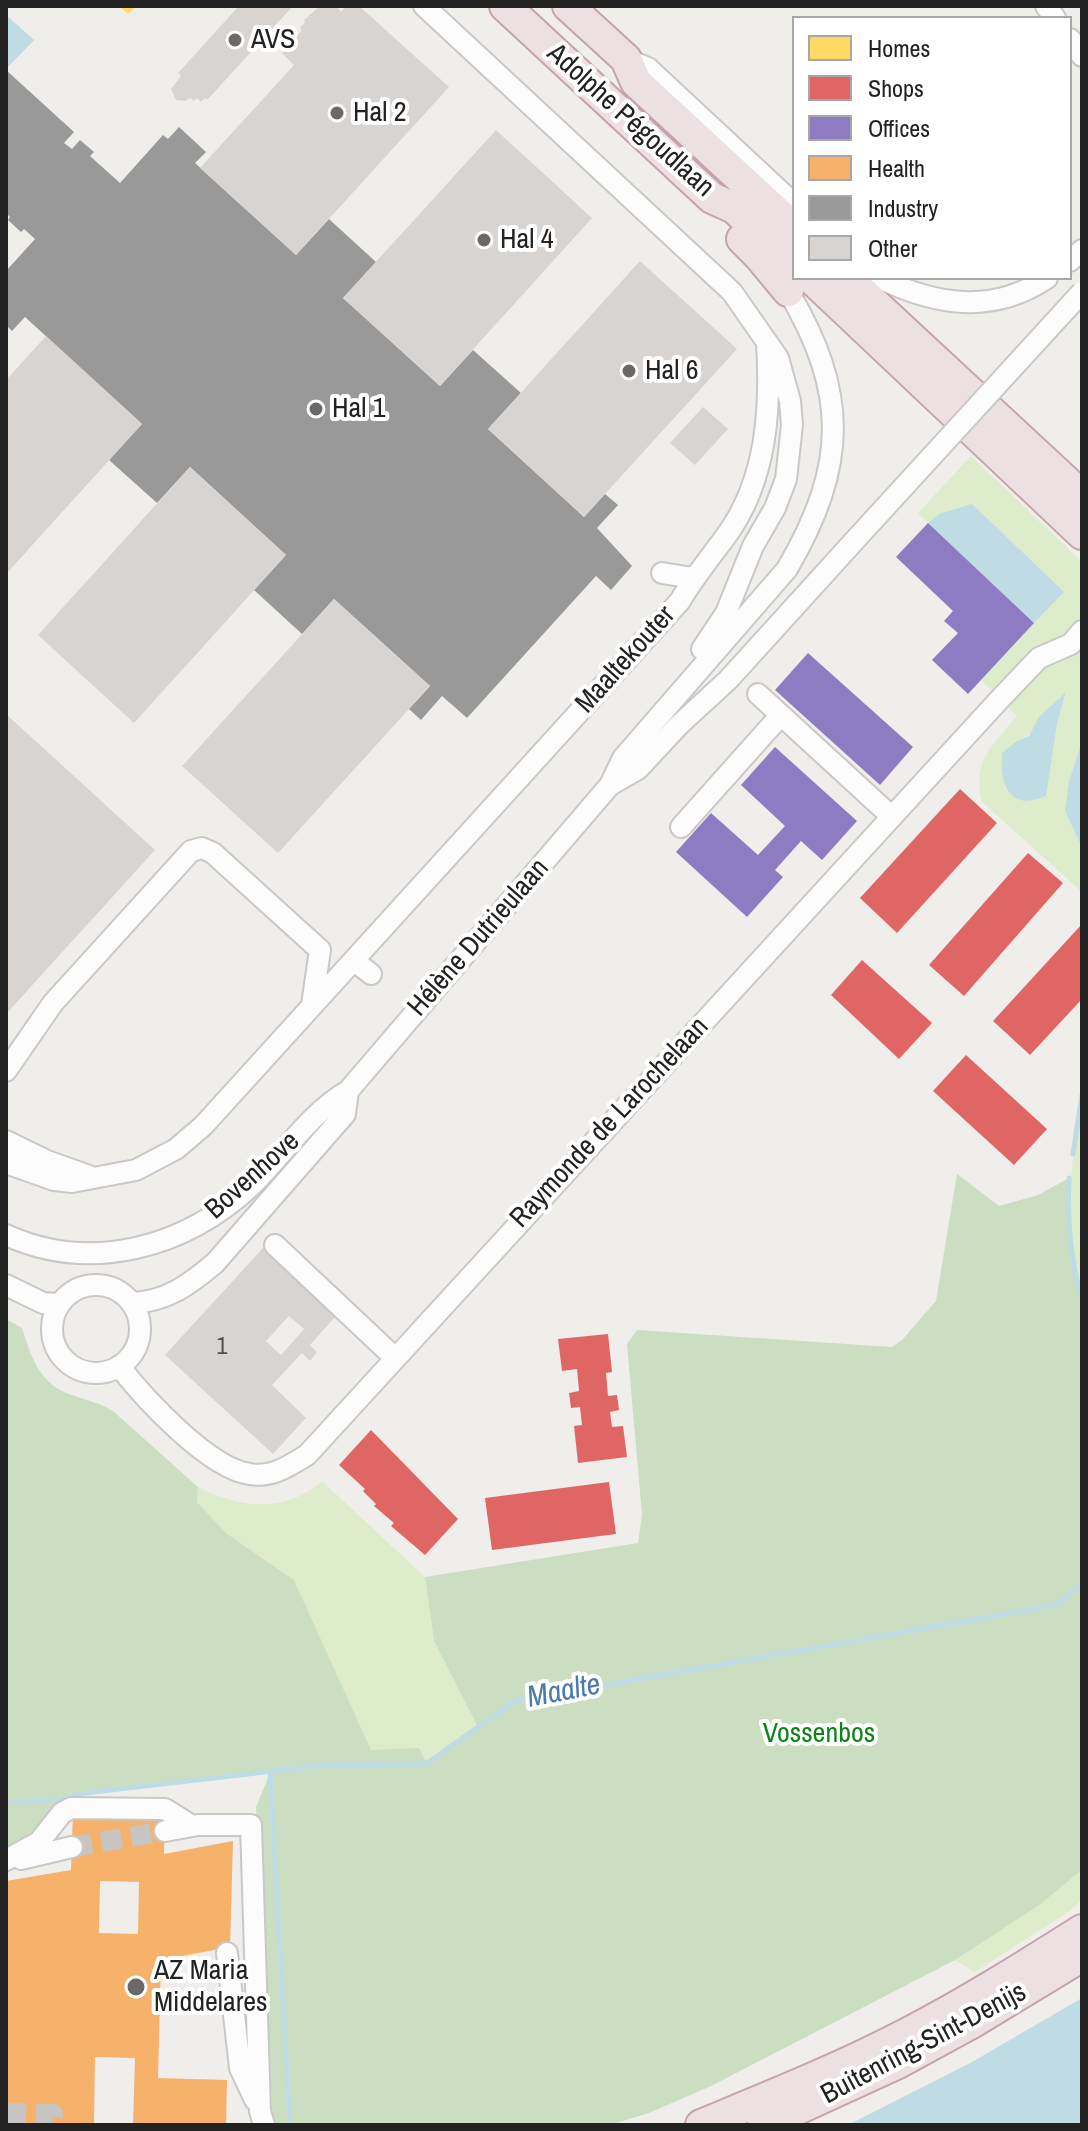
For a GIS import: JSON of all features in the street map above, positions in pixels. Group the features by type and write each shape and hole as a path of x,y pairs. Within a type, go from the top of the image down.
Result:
{"highway":[{"name":"Adolphe Pégoudlaan","path":"505,6 712,198 734,208 792,272"},
{"name":"Adolphe Pégoudlaan","path":"568,6 626,59 636,82 792,226"},
{"name":"Adolphe Pégoudlaan","path":"800,280 1082,534"},
{"path":"849,280 1082,496"},
{"path":"969,2000 981,1981 1082,1914"},
{"path":"701,2125 804,2083 906,2034 969,2000 1082,1930"},
{"name":"Buitenring-Sint-Denijs","path":"763,2125 898,2063 975,2021 1082,1956"}],"street":[{"path":"424,6 732,292 778,358 790,401 791,451 786,479 775,508 753,546 726,613 711,638 690,663 686,685"},
{"path":"626,59 648,68 792,202"},
{"name":"Adolphe Pégoudlaan","path":"686,685 787,569 818,508 829,471 834,435 831,397 798,280"},
{"path":"883,280 909,293 948,303 980,302 1011,295 1043,280"},
{"name":"Hélène Dutrieulaan","path":"610,785 638,769 679,725 728,680 1082,292"},
{"name":"Maaltekouter","path":"8,1145 54,1180 72,1182 136,1170 176,1149 203,1126 680,601 693,578 727,535 748,498 769,412 767,343"},
{"path":"662,573 693,578"},
{"name":"Raymonde de Larochelaan","path":"119,1366 137,1389 209,1456 230,1470 253,1475 280,1471 307,1455 992,707 1039,658 1071,644 1082,631"},
{"name":"Hélène Dutrieulaan","path":"348,1091 610,785 623,758 686,685"},
{"path":"758,694 892,817"},
{"path":"681,827 780,716"},
{"path":"6,1071 53,1003 191,851 202,848 213,853 320,950 312,1005"},
{"path":"131,1303 169,1296 190,1284 215,1263 345,1114 348,1091"},
{"name":"Bovenhove","path":"6,1235 53,1250 86,1253 136,1249 190,1231 218,1213 251,1185 328,1102 348,1091"},
{"path":"275,1245 395,1358"},
{"path":"6,1285 43,1303 59,1304"},
{"path":"109,1286 131,1303 138,1316 140,1330 130,1357 105,1372 90,1373 64,1360 52,1333 53,1318 59,1304 69,1294 81,1287 109,1286"},
{"path":"6,1861 39,1842 62,1813 71,1808 165,1809 192,1826"},
{"path":"165,1831 192,1826 251,1825 262,2118"},
{"path":"6,1861 72,1847"},
{"path":"227,1953 240,2068 262,2118"}],"green space":[{"path":"971,456 1082,562 1082,741 1069,781 1065,811 1082,848 1082,892 982,802 980,787 986,754 1017,716 981,680 1064,591 939,514 928,523 918,513","holes":["1066,693 1057,724 1045,796 1017,741 1031,732"]},
{"path":"1082,1100 1082,1300 1071,1248 1070,1200"},
{"name":"Vossenbos","path":"957,1174 999,1206 1038,1195 1069,1178 1070,1240 1082,1300 1082,1870 1038,1906 955,1960 711,2086 649,2113 609,2125 273,2125 256,1807 270,1773 85,1793 62,1799 39,1830 6,1850 6,1319 22,1328 33,1359 44,1377 61,1390 113,1411 198,1487 197,1502 226,1533 294,1580 371,1750 419,1748 427,1763 478,1727 434,1641 425,1577 638,1543 642,1515 627,1344 637,1330 892,1347 936,1301"},
{"path":"322,1481 425,1577 434,1641 479,1727 426,1764 419,1748 371,1751 294,1580 226,1533 197,1502 198,1487 229,1500 262,1504 293,1499"},
{"path":"1082,1870 1082,1900 1068,1912 975,1972 955,1960 1038,1906"}],"water":[{"path":"6,15 34,40 6,69"},
{"path":"972,504 1064,592 1034,623 928,523 939,514"},
{"path":"1066,692 1057,724 1046,796 1033,800 1015,798 1005,784 1002,753 1029,736 1039,717"},
{"path":"1082,741 1082,848 1065,811 1069,781"},
{"path":"1082,1998 1082,2125 848,2125 972,2062"}],"building: Homes":[{"path":"119,6 136,6 128,14"}],"building: Shops":[{"path":"960,789 997,823 897,933 860,898"},
{"path":"1028,853 1063,883 964,996 929,965"},
{"path":"1082,924 1082,999 1030,1055 993,1021"},
{"path":"862,960 932,1023 899,1059 831,995"},
{"path":"966,1055 1047,1129 1014,1165 933,1091"},
{"path":"608,1334 612,1372 606,1373 608,1396 617,1395 619,1410 610,1412 612,1427 623,1426 627,1457 578,1463 574,1426 582,1425 580,1407 571,1408 569,1393 579,1391 577,1369 562,1371 558,1339"},
{"path":"371,1430 458,1519 425,1555 391,1526 394,1523 374,1506 376,1504 363,1491 365,1489 339,1465"},
{"path":"609,1482 616,1534 492,1550 485,1498"}],"building: Offices":[{"path":"928,523 1034,623 968,694 932,660 958,633 944,621 953,611 896,557"},
{"path":"808,653 913,747 880,785 775,690"},
{"path":"775,747 857,821 822,860 801,841 775,870 783,877 747,917 676,852 711,813 758,855 785,826 741,785"}],"building: Health":[{"path":"73,1811 165,1814 164,1854 233,1841 230,1947 161,1960 158,2078 227,2080 226,2125 133,2125 135,2058 95,2057 94,2125 6,2125 6,1881 71,1870","holes":["100,1881 139,1882 138,1934 99,1933"]}],"building: Industry":[{"name":"Hal 1","path":"6,70 74,132 64,143 72,149 80,140 94,152 90,156 120,183 163,135 168,139 179,127 206,152 195,163 296,255 329,219 376,262 343,298 440,386 473,350 521,393 488,429 584,517 605,494 618,505 597,528 632,566 611,590 596,576 467,718 442,696 421,720 409,709 430,686 334,599 302,634 254,590 286,555 190,467 157,503 109,460 142,424 25,317 12,331 6,325 6,271 35,239 24,229 21,232 8,220 10,217 6,213"}],"building: Other":[{"name":"AVS","path":"239,6 293,6 207,100 176,100 171,89 181,76 178,73"},
{"name":"Hal 2","path":"320,6 336,6 341,12 346,6 359,6 449,87 296,255 200,168 294,65 282,53 302,30 304,20"},
{"name":"Hal 4","path":"496,130 592,218 440,386 343,298"},
{"name":"Hal 6","path":"640,261 737,349 584,517 488,429"},
{"path":"46,336 142,424 6,574 6,380"},
{"path":"703,407 728,429 695,465 670,443"},
{"path":"190,467 286,555 134,723 38,635"},
{"path":"334,599 430,686 278,853 182,766"},
{"path":"6,714 155,850 6,1014"},
{"path":"263,1248 337,1315 310,1345 317,1352 310,1361 302,1353 272,1385 306,1418 273,1454 165,1355","holes":["289,1316 304,1329 281,1355 266,1341"]}],"waterway":[{"path":"1073,1154 1082,1095"},
{"path":"1069,1178 1070,1240 1082,1300"},
{"name":"Maalte","path":"6,1802 61,1799 85,1793 325,1765 426,1764 515,1701 1056,1605 1082,1583"},
{"path":"270,1773 290,2125"}],"tunnel":[{"path":"72,1847 165,1831"},
{"path":"6,2113 53,2114 52,2125"}],"place":[{"name":"AVS","path":"235,40"},
{"name":"Hal 2","path":"337,113"},
{"name":"Hal 4","path":"484,240"},
{"name":"Hal 6","path":"629,371"},
{"name":"Hal 1","path":"316,409"},
{"name":"AZ Maria Middelares","path":"136,1987"}]}
